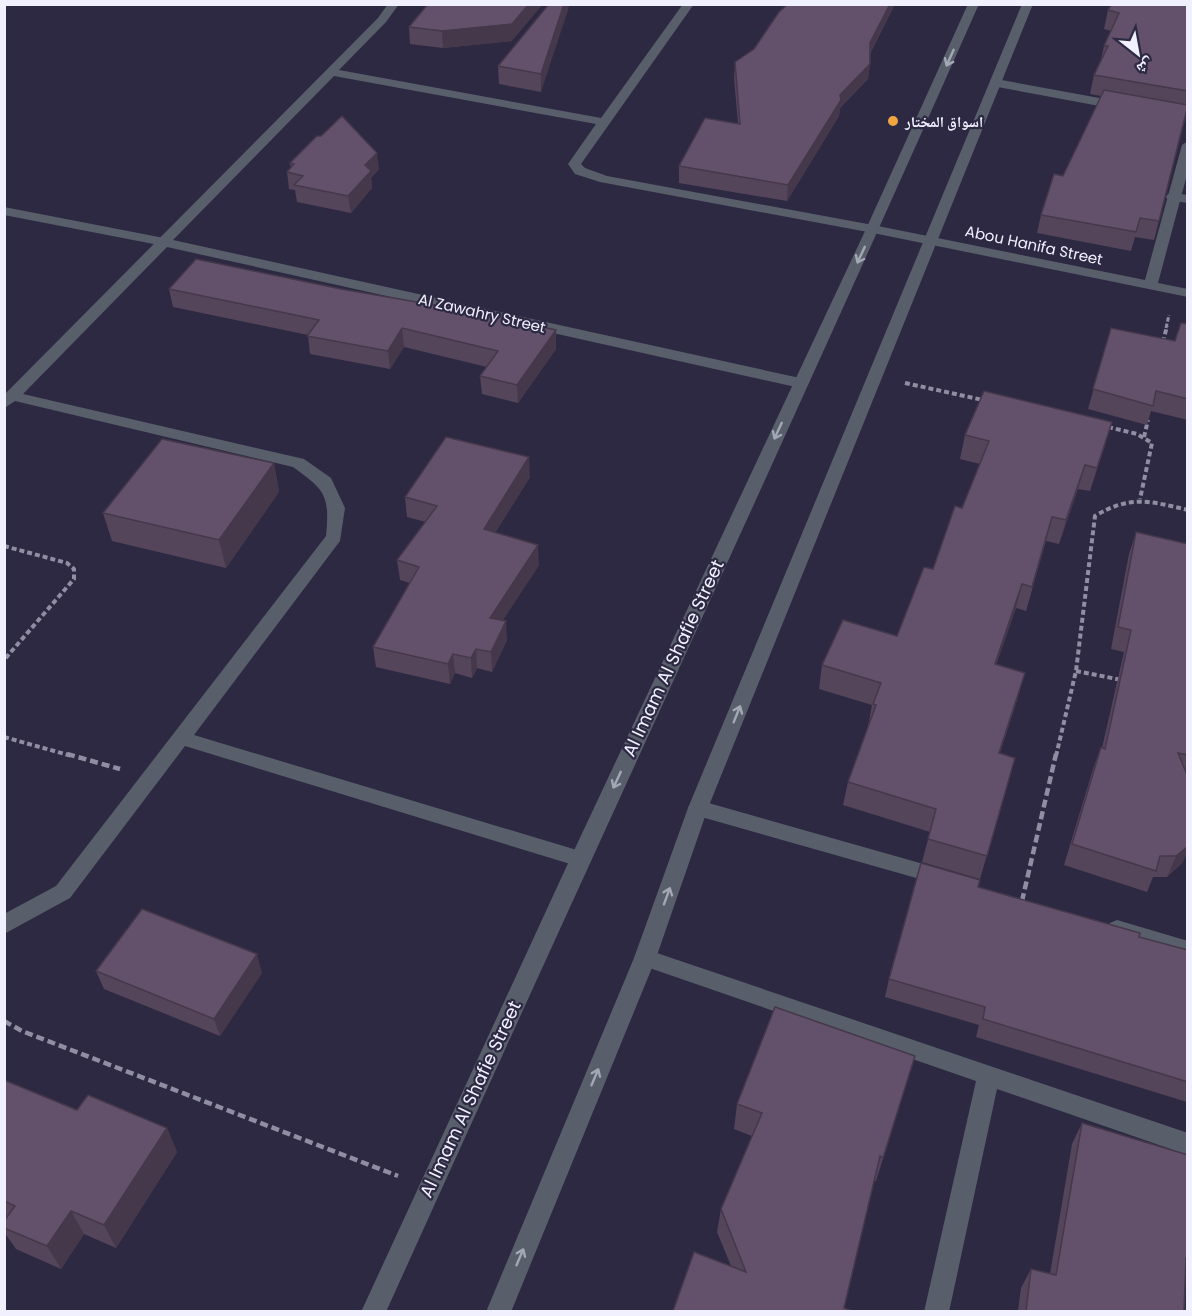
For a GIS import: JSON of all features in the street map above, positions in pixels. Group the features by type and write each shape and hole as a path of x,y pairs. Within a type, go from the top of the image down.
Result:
{"street":[{"path":"9,400 382,20 394,4"},
{"path":"331,72 604,122 688,4"},
{"name":"Al Imam Al Shafie Street","path":"373,1311 873,229 974,4"},
{"path":"498,1311 645,958 698,808 1028,4"},
{"path":"996,83 1131,107"},
{"name":"Abou Hanifa Street","path":"604,122 574,164 580,171 591,176 873,229 1181,292"},
{"path":"1150,286 1188,146"},
{"path":"1173,197 1188,200"},
{"name":"Al Zawahry Street","path":"4,211 164,242 800,383"},
{"path":"4,925 63,892 334,537 337,508 325,482 298,463 9,400"},
{"path":"181,738 580,859"},
{"path":"698,808 955,881"},
{"path":"1100,924 1188,950"},
{"path":"645,958 1188,1144"},
{"path":"936,1311 988,1077"}],"path":[{"path":"1162,347 1181,292"},
{"path":"875,376 989,401"},
{"path":"1144,437 1149,414"},
{"path":"1103,426 1144,437 1152,443 1140,499"},
{"path":"1022,900 1076,671 1095,516 1114,503 1140,499 1188,510"},
{"path":"4,546 67,563 74,569 74,579 4,660"},
{"path":"1076,671 1132,682"},
{"path":"4,737 151,777"},
{"path":"4,1022 22,1031 430,1188"}],"building":[{"path":"428,4 529,4 512,24 442,31 409,27"},
{"path":"549,4 564,4 541,74 498,66"},
{"path":"788,4 890,4 870,43 870,64 840,95 841,100 788,185 679,166 705,118 740,124 735,62 754,49 779,12"},
{"path":"1112,4 1188,4 1188,91 1094,75 1108,46 1104,46 1119,13 1108,10"},
{"path":"1104,90 1188,105 1159,221 1140,218 1136,232 1041,215 1054,174 1063,176"},
{"path":"342,116 377,153 365,165 371,171 348,196 294,185 303,176 287,172 294,164 290,163 317,136 321,136"},
{"path":"196,259 341,289 481,313 556,330 517,385 480,376 498,351 402,328 388,351 307,336 319,320 169,289"},
{"path":"1181,323 1188,324 1188,399 1156,391 1153,406 1093,389 1111,328 1175,341"},
{"path":"984,391 1112,422 1097,468 1085,465 1066,520 1052,517 1032,587 1022,584 995,664 1025,673 999,753 1015,758 987,856 928,839 936,809 848,782 876,705 873,704 881,683 822,665 843,620 897,636 924,567 933,569 955,506 962,508 989,441 965,435"},
{"path":"446,437 529,457 484,529 538,545 490,618 506,621 491,652 476,649 471,658 453,654 448,664 373,647 419,567 397,560 437,506 405,497"},
{"path":"162,439 274,463 219,540 103,513"},
{"path":"1136,532 1188,544 1188,755 1178,753 1188,777 1188,846 1176,856 1160,856 1156,871 1072,844 1101,747 1105,749 1131,630 1118,627"},
{"path":"921,863 980,880 978,887 1140,933 1139,937 1188,950 1188,1082 983,1019 985,1007 889,979"},
{"path":"142,909 257,954 214,1019 96,971"},
{"path":"775,1007 915,1056 883,1158 880,1156 844,1308 853,1311 673,1311 694,1252 746,1272 721,1209 762,1113 737,1104"},
{"path":"4,1080 77,1110 88,1095 167,1128 104,1225 71,1211 47,1246 4,1228 4,1221 15,1206 4,1201"},
{"path":"1082,1123 1188,1155 1188,1258 1186,1258 1184,1311 1026,1311 1031,1269 1056,1275"}],"place":[{"name":"اسواق المختار","path":"893,121"}]}
